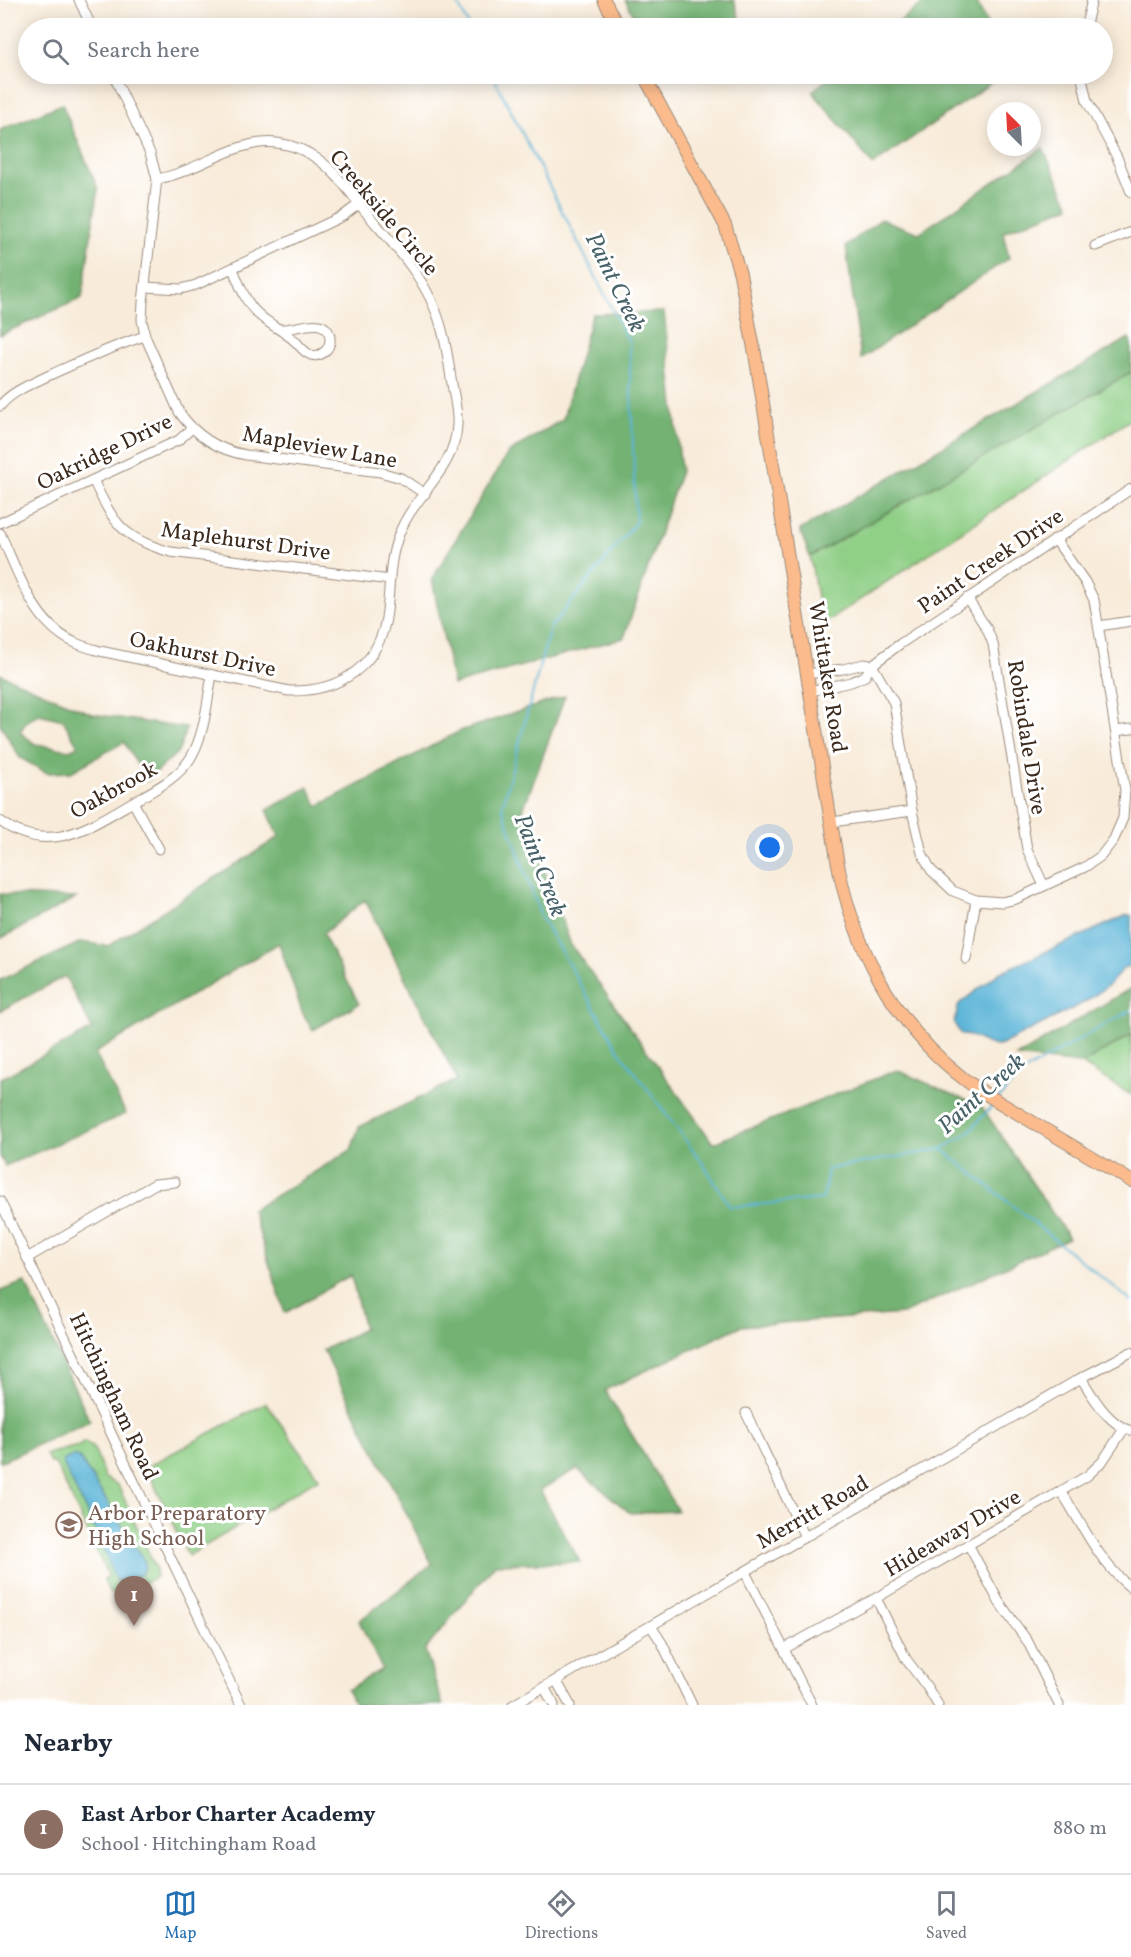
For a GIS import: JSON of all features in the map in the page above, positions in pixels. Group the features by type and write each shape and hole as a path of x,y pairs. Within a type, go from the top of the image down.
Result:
{"main road":[{"path":"604,0 614,18"},
{"name":"Whittaker Road","path":"648,84 725,225 738,266 755,354 838,867 847,907 866,954 881,983 923,1041 963,1078 985,1094 1131,1181"}],"street":[{"path":"79,0 87,18"},
{"path":"1088,18 1092,0"},
{"name":"Mapleview Lane","path":"118,84 150,153 157,179 142,320 145,336 179,412 192,428 213,444 236,453 380,472 400,478 424,494"},
{"path":"1083,84 1087,101 1117,157 1131,192"},
{"name":"Creekside Circle","path":"157,179 183,173 244,146 276,143 304,150 332,171 419,277 435,309 443,333 457,410 457,425 454,445 444,468 405,522 397,539 390,580"},
{"path":"145,287 181,289 196,285 343,216 359,204"},
{"path":"1095,246 1131,232"},
{"path":"232,269 255,311 267,322 281,329 304,351 313,356 322,354 330,344 328,331 321,325 312,324 292,330 281,329"},
{"path":"0,406 12,394 26,387 105,349 145,336"},
{"name":"Oakridge Drive","path":"0,523 168,446 192,428"},
{"name":"Maplehurst Drive","path":"93,480 113,519 135,540 150,546 171,552 390,580"},
{"name":"Paint Creek Drive","path":"810,691 859,679 869,672 872,665 967,598 1131,489"},
{"name":"Oakhurst Drive","path":"0,533 38,613 65,637 100,651 289,691 324,688 348,677 365,662 377,645 387,613 390,580"},
{"path":"872,665 894,703 919,845 932,870 953,891 976,900 1002,902 1085,867 1101,856 1127,819 1125,790 1099,626 1090,591 1054,539"},
{"name":"Robindale Drive","path":"967,598 987,629 993,644 1027,849 1044,886"},
{"path":"1099,626 1131,621"},
{"name":"Paint Creek Drive","path":"808,674 864,664 872,665"},
{"name":"Oakbrook","path":"0,821 30,835 66,836 87,828 174,777 190,759 199,740 212,675"},
{"path":"1116,731 1131,729"},
{"path":"133,802 159,849"},
{"path":"832,822 912,811"},
{"path":"966,959 976,900"},
{"path":"27,1258 155,1184 175,1182"},
{"name":"Hitchingham Road","path":"0,1201 241,1705"},
{"name":"Merritt Road","path":"513,1705 1081,1378 1131,1352"},
{"path":"1081,1378 1100,1406 1127,1430"},
{"path":"746,1413 805,1537"},
{"name":"Hideaway Drive","path":"784,1649 876,1598 1094,1470 1127,1430"},
{"path":"1061,1491 1102,1559 1114,1574 1131,1588"},
{"path":"969,1544 999,1602 1028,1642 1059,1705"},
{"path":"745,1572 812,1705"},
{"path":"876,1598 906,1659 938,1705"},
{"path":"651,1626 661,1641 692,1705"},
{"path":"556,1680 570,1705"},
{"path":"544,1687 554,1705"}],"green space":[{"path":"625,0 734,0 739,18 635,18"},
{"path":"927,0 976,0 984,18 904,18"},
{"path":"821,84 990,84 873,165 812,91"},
{"path":"62,104 98,189 82,298 0,335 0,130"},
{"path":"1043,148 1070,206 1003,232 1009,258 861,359 846,246 881,219 919,233 1031,156 1041,156"},
{"path":"664,312 681,471 624,638 453,685 432,579 508,453 563,419 592,314"},
{"path":"1129,338 1131,372 810,557 800,530"},
{"path":"1131,372 1131,419 822,625 810,557"},
{"path":"0,674 92,714 186,728 179,751 147,781 124,742 71,772 47,773 20,758 0,724","holes":["39,714 63,720 78,746 69,750 35,744 20,732 26,722"]},
{"path":"565,696 523,810 571,945 713,1143 897,1070 982,1107 1069,1238 903,1314 741,1326 605,1390 678,1511 630,1513 577,1469 540,1490 580,1562 495,1564 425,1650 443,1705 355,1705 347,1690 382,1669 359,1621 432,1564 323,1350 364,1329 351,1275 285,1313 252,1210 351,1150 359,1127 457,1080 365,900 323,934 359,1004 313,1030 302,1012 279,943 95,1053 126,1114 5,1166 0,1156 0,1079 92,1029 65,976 0,1011 0,980 81,942 108,946 279,837 267,810 308,787 318,806 460,731"},
{"path":"0,894 76,898 0,939"},
{"path":"1131,988 1131,1035 1082,1064 1016,1057"},
{"path":"1131,1035 1131,1095 1082,1064"},
{"path":"25,1282 90,1421 0,1462 0,1291"},
{"path":"266,1403 319,1478 188,1556 146,1467"},
{"path":"84,1442 96,1452 105,1478 118,1485 156,1569 156,1577 117,1595 110,1594 104,1580 108,1576 55,1463 50,1463 46,1454 79,1446"}],"water":[{"path":"1131,915 1131,965 1124,968 1109,985 1085,1002 999,1046 961,1035 954,1023 959,1004 999,973"},
{"path":"73,1456 79,1457 145,1562 141,1574 133,1579 119,1584 114,1577 100,1540 63,1464 64,1460"}],"waterway":[{"name":"Paint Creek","path":"456,0 465,18"},
{"name":"Paint Creek","path":"497,84 629,342 636,522 550,628 502,807 541,917 619,1051 704,1165 730,1207 823,1199 828,1169 942,1149 968,1133 993,1105"},
{"name":"Paint Creek","path":"999,1098 1023,1072 1131,1010"},
{"path":"942,1149 1131,1301"}],"place":[{"name":"Arbor Preparatory High School","path":"69,1525"},
{"name":"East Arbor Charter Academy","path":"134,1626"}]}
